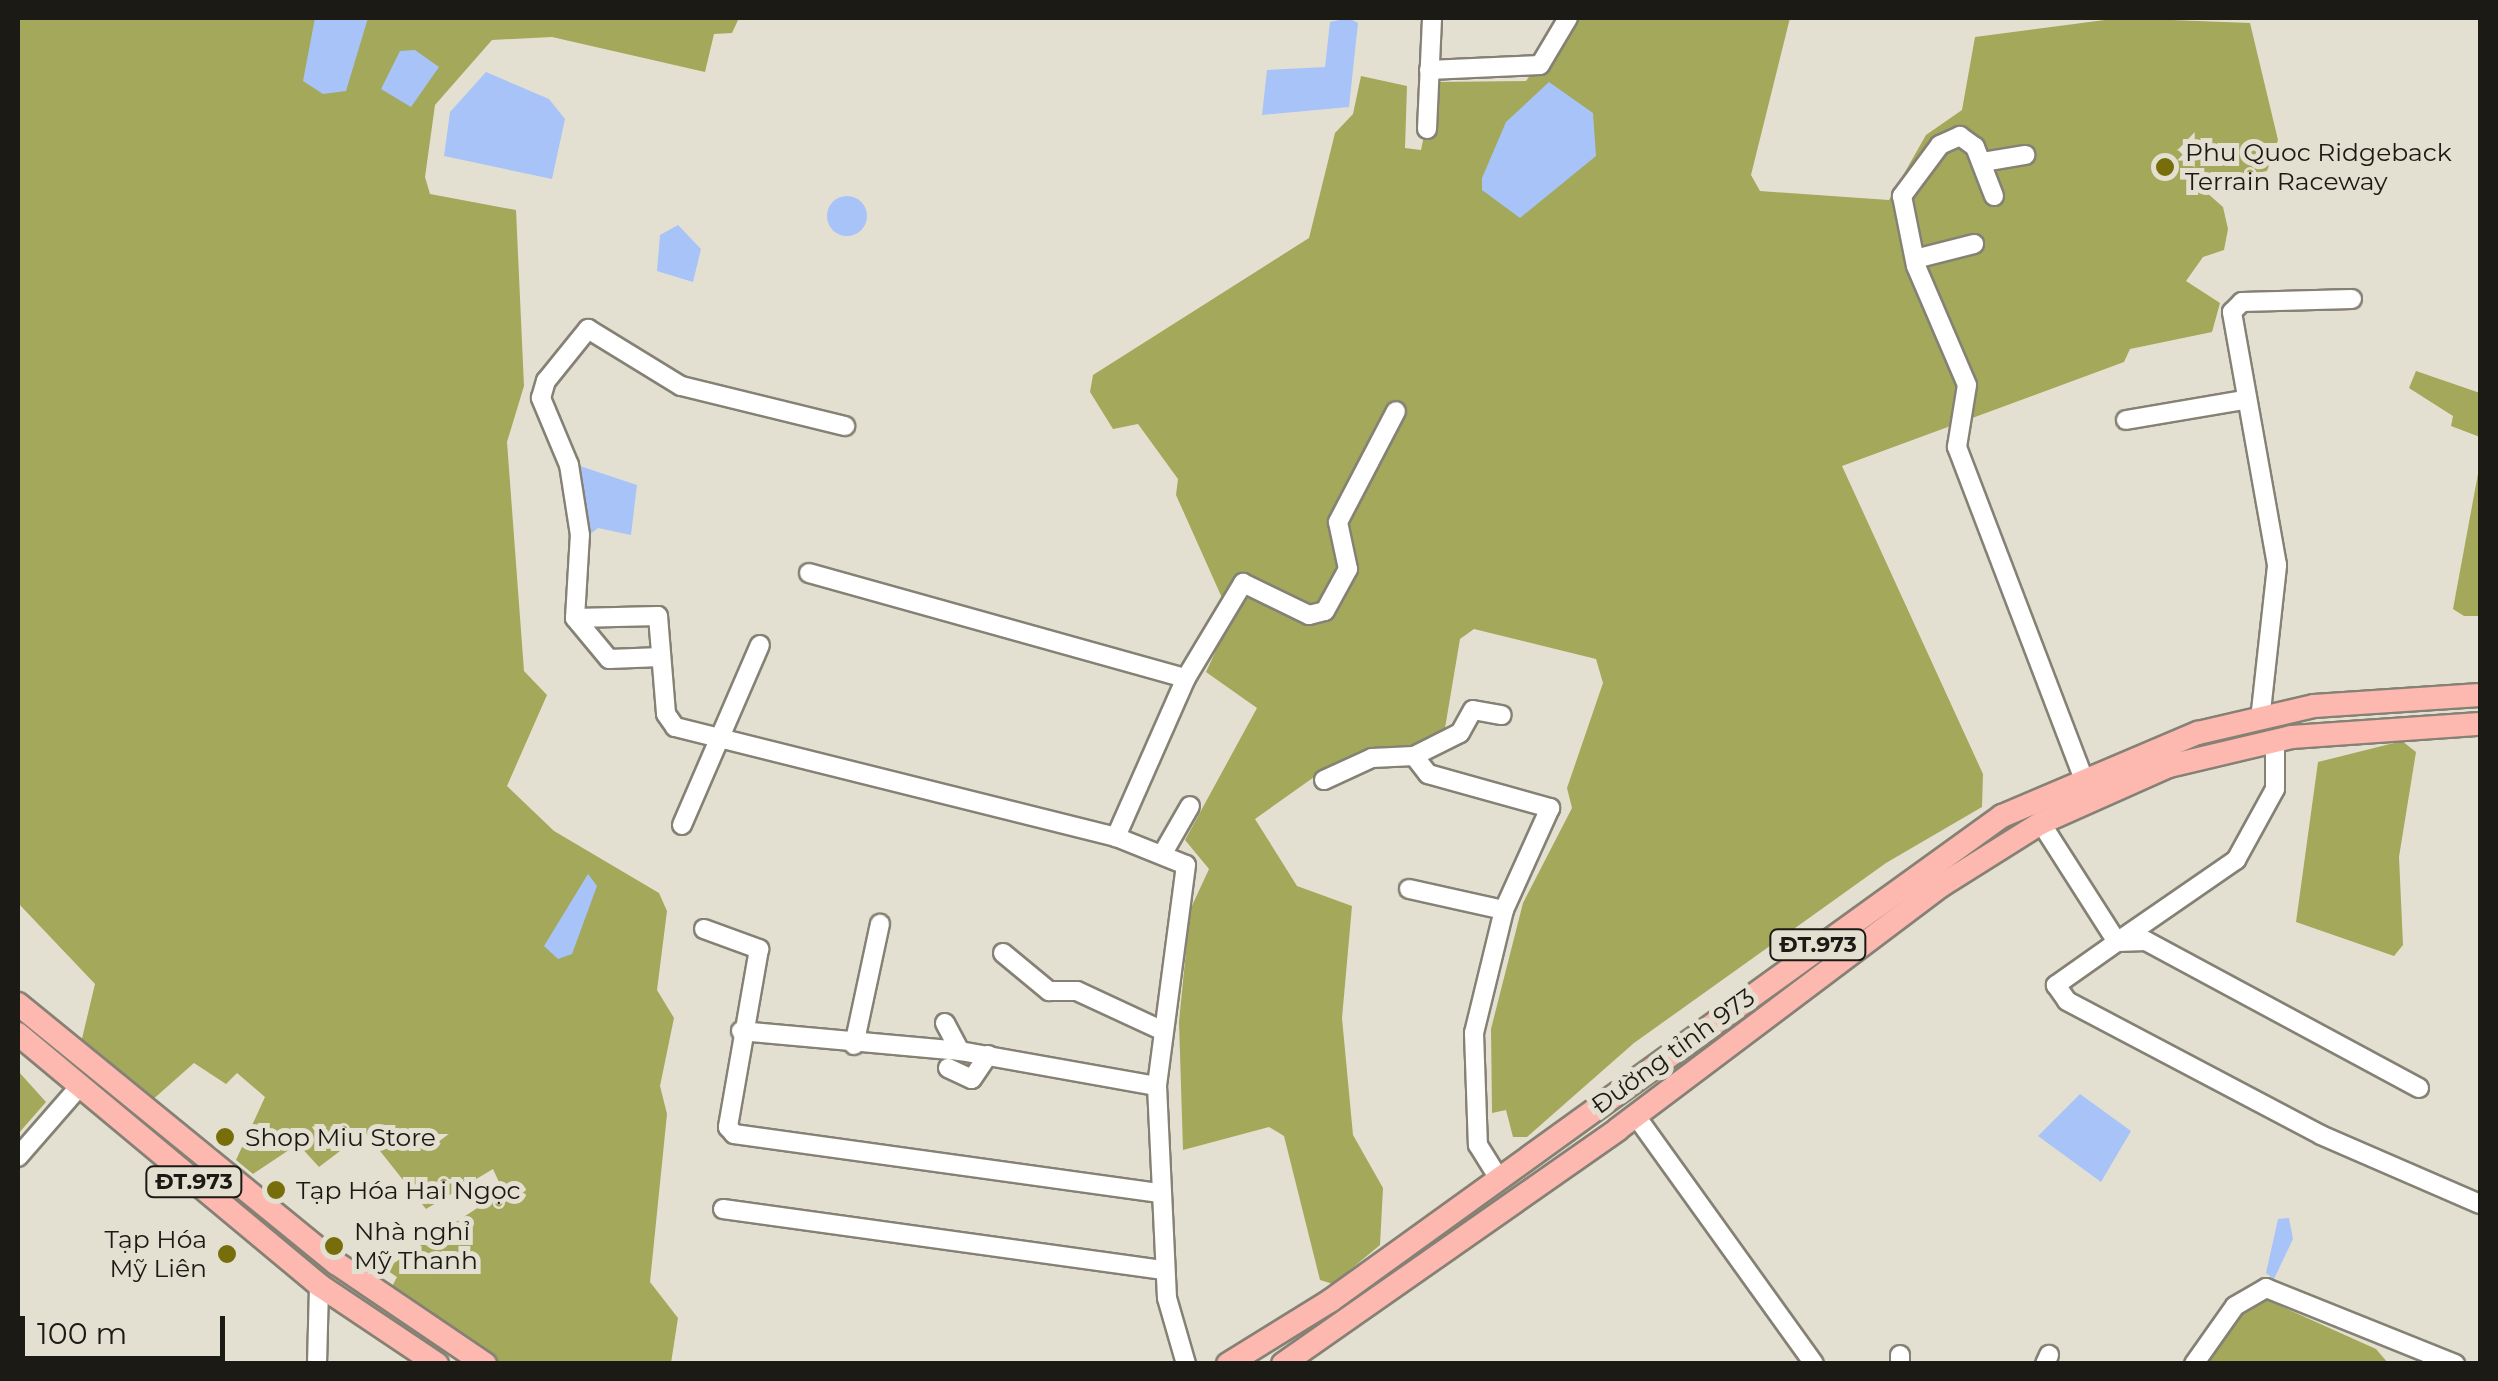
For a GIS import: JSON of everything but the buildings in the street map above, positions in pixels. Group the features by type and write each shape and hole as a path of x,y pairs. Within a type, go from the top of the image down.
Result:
{"main road":[{"name":"Đường tỉnh 973","path":"1228,1364 1500,1179 1905,880 2082,775 2260,720 2480,695"},
{"name":"Đường tỉnh 973","path":"1283,1364 1636,1116 1942,885 2041,823 2169,766 2275,741 2382,725 2480,724"},
{"name":"ĐT.973","path":"18,1004 29,1033 75,1084 319,1285 437,1364"},
{"name":"ĐT.973","path":"29,1033 85,1061 336,1263 485,1364"},
{"path":"1500,1179 1518,1198"},
{"path":"319,1285 336,1263"}],"street":[{"path":"1427,129 1432,18"},
{"path":"1429,70 1540,65 1568,18"},
{"path":"1994,196 1983,162 1960,136 1908,181 1915,259 1968,385 1958,447 2082,775"},
{"path":"1983,162 2025,154"},
{"path":"1915,259 1974,244"},
{"path":"2260,720 2277,565 2230,341 2237,303 2352,299"},
{"path":"662,658 602,656 576,618 580,535 569,465 541,398 588,328 681,386 844,426"},
{"path":"2126,420 2244,400"},
{"path":"1116,837 1186,678 1243,583 1309,615 1325,611 1348,569 1338,522 1396,410"},
{"path":"809,572 1186,678"},
{"path":"576,618 654,611 670,722 1116,837 1163,853 1188,874 1159,1029 1157,1086 1158,1193 1164,1270 1186,1364"},
{"path":"682,825 760,645"},
{"path":"1324,780 1372,758 1414,756 1460,733 1473,710 1502,715"},
{"path":"2275,741 2274,789 2236,860 2062,976 2059,996 2321,1135 2480,1204"},
{"path":"1414,756 1428,774 1550,808 1504,910 1472,1066 1478,1145 1500,1179"},
{"path":"1163,853 1190,806"},
{"path":"2041,823 2116,942"},
{"path":"1409,888 1504,910"},
{"path":"854,1045 880,924"},
{"path":"704,929 758,944 728,1126 734,1134 1158,1193"},
{"path":"2116,942 2146,941 2419,1088"},
{"path":"1004,953 1048,991 1076,991 1159,1029"},
{"path":"945,1022 960,1051"},
{"path":"741,1031 854,1045 960,1051 1157,1086"},
{"path":"948,1068 972,1078 988,1056"},
{"path":"18,1156 75,1084"},
{"path":"1636,1116 1814,1364"},
{"path":"724,1209 1164,1270"},
{"path":"318,1364 319,1285"},
{"path":"2194,1364 2225,1316 2266,1288 2454,1364"}],"green space":[{"path":"18,18 739,18 732,33 714,34 705,72 552,37 492,40 435,105 425,177 430,194 516,210 524,386 507,442 524,671 547,695 507,786 554,831 659,893 667,911 657,990 674,1018 660,1086 667,1114 650,1282 678,1318 671,1363 498,1363 388,1294 397,1277 385,1269 503,1191 493,1169 426,1209 365,1132 319,1167 298,1144 253,1174 236,1160 265,1097 237,1073 226,1084 194,1063 150,1102 80,1047 95,984 18,903"},
{"path":"1572,18 1790,18 1751,175 1760,191 1889,200 1926,135 1962,110 1975,37 2120,18 2250,23 2278,140 2267,171 2197,184 2223,207 2228,229 2224,250 2203,257 2186,281 2220,303 2212,332 2130,349 2124,362 1842,466 1983,774 1982,807 1886,863 1634,1043 1527,1137 1513,1137 1506,1110 1492,1113 1491,1029 1523,903 1572,808 1567,788 1603,683 1596,659 1474,629 1460,639 1443,740 1324,770 1255,819 1297,886 1352,906 1342,1018 1353,1135 1383,1188 1380,1245 1333,1284 1320,1280 1284,1136 1269,1127 1183,1150 1179,1022 1190,910 1209,869 1185,840 1257,708 1206,672 1231,618 1176,495 1178,479 1138,424 1113,429 1090,392 1093,375 1309,238 1335,133 1353,114 1361,76 1407,86 1405,148 1421,150 1435,82 1526,81"},
{"path":"2416,371 2480,393 2480,437 2451,426 2453,416 2409,388"},
{"path":"2480,463 2480,616 2464,616 2453,609"},
{"path":"2402,741 2416,752 2399,857 2403,945 2394,956 2296,922 2318,762"},
{"path":"18,1071 46,1102 18,1134"},
{"path":"2263,1298 2376,1349 2388,1363 2208,1364 2234,1317"}],"water":[{"path":"315,18 368,18 346,91 323,94 303,81"},
{"path":"1349,18 1358,23 1349,107 1262,115 1267,70 1325,67 1330,22"},
{"path":"415,50 439,67 411,107 381,89 400,51"},
{"path":"486,72 549,99 565,119 552,179 444,156 450,112"},
{"path":"1549,82 1593,113 1596,156 1520,218 1482,190 1482,178 1506,122"},
{"path":"847,196 861,202 867,216 861,230 847,236 833,230 827,216 833,202"},
{"path":"678,225 701,249 693,282 657,271 660,235"},
{"path":"577,465 637,485 631,535 598,528 588,536"},
{"path":"588,874 597,886 572,954 558,959 544,946"},
{"path":"2080,1094 2131,1131 2101,1182 2038,1136"},
{"path":"2289,1218 2293,1239 2274,1279 2266,1273 2278,1219"}],"place":[{"name":"Phu Quoc Ridgeback Terrain Raceway","path":"2165,167"},
{"name":"Shop Miu Store","path":"225,1137"},
{"name":"Tạp Hóa Hai Ngọc","path":"276,1190"},
{"name":"Nhà nghỉ Mỹ Thanh","path":"334,1246"},
{"name":"Tạp Hóa Mỹ Liên","path":"227,1254"}]}
